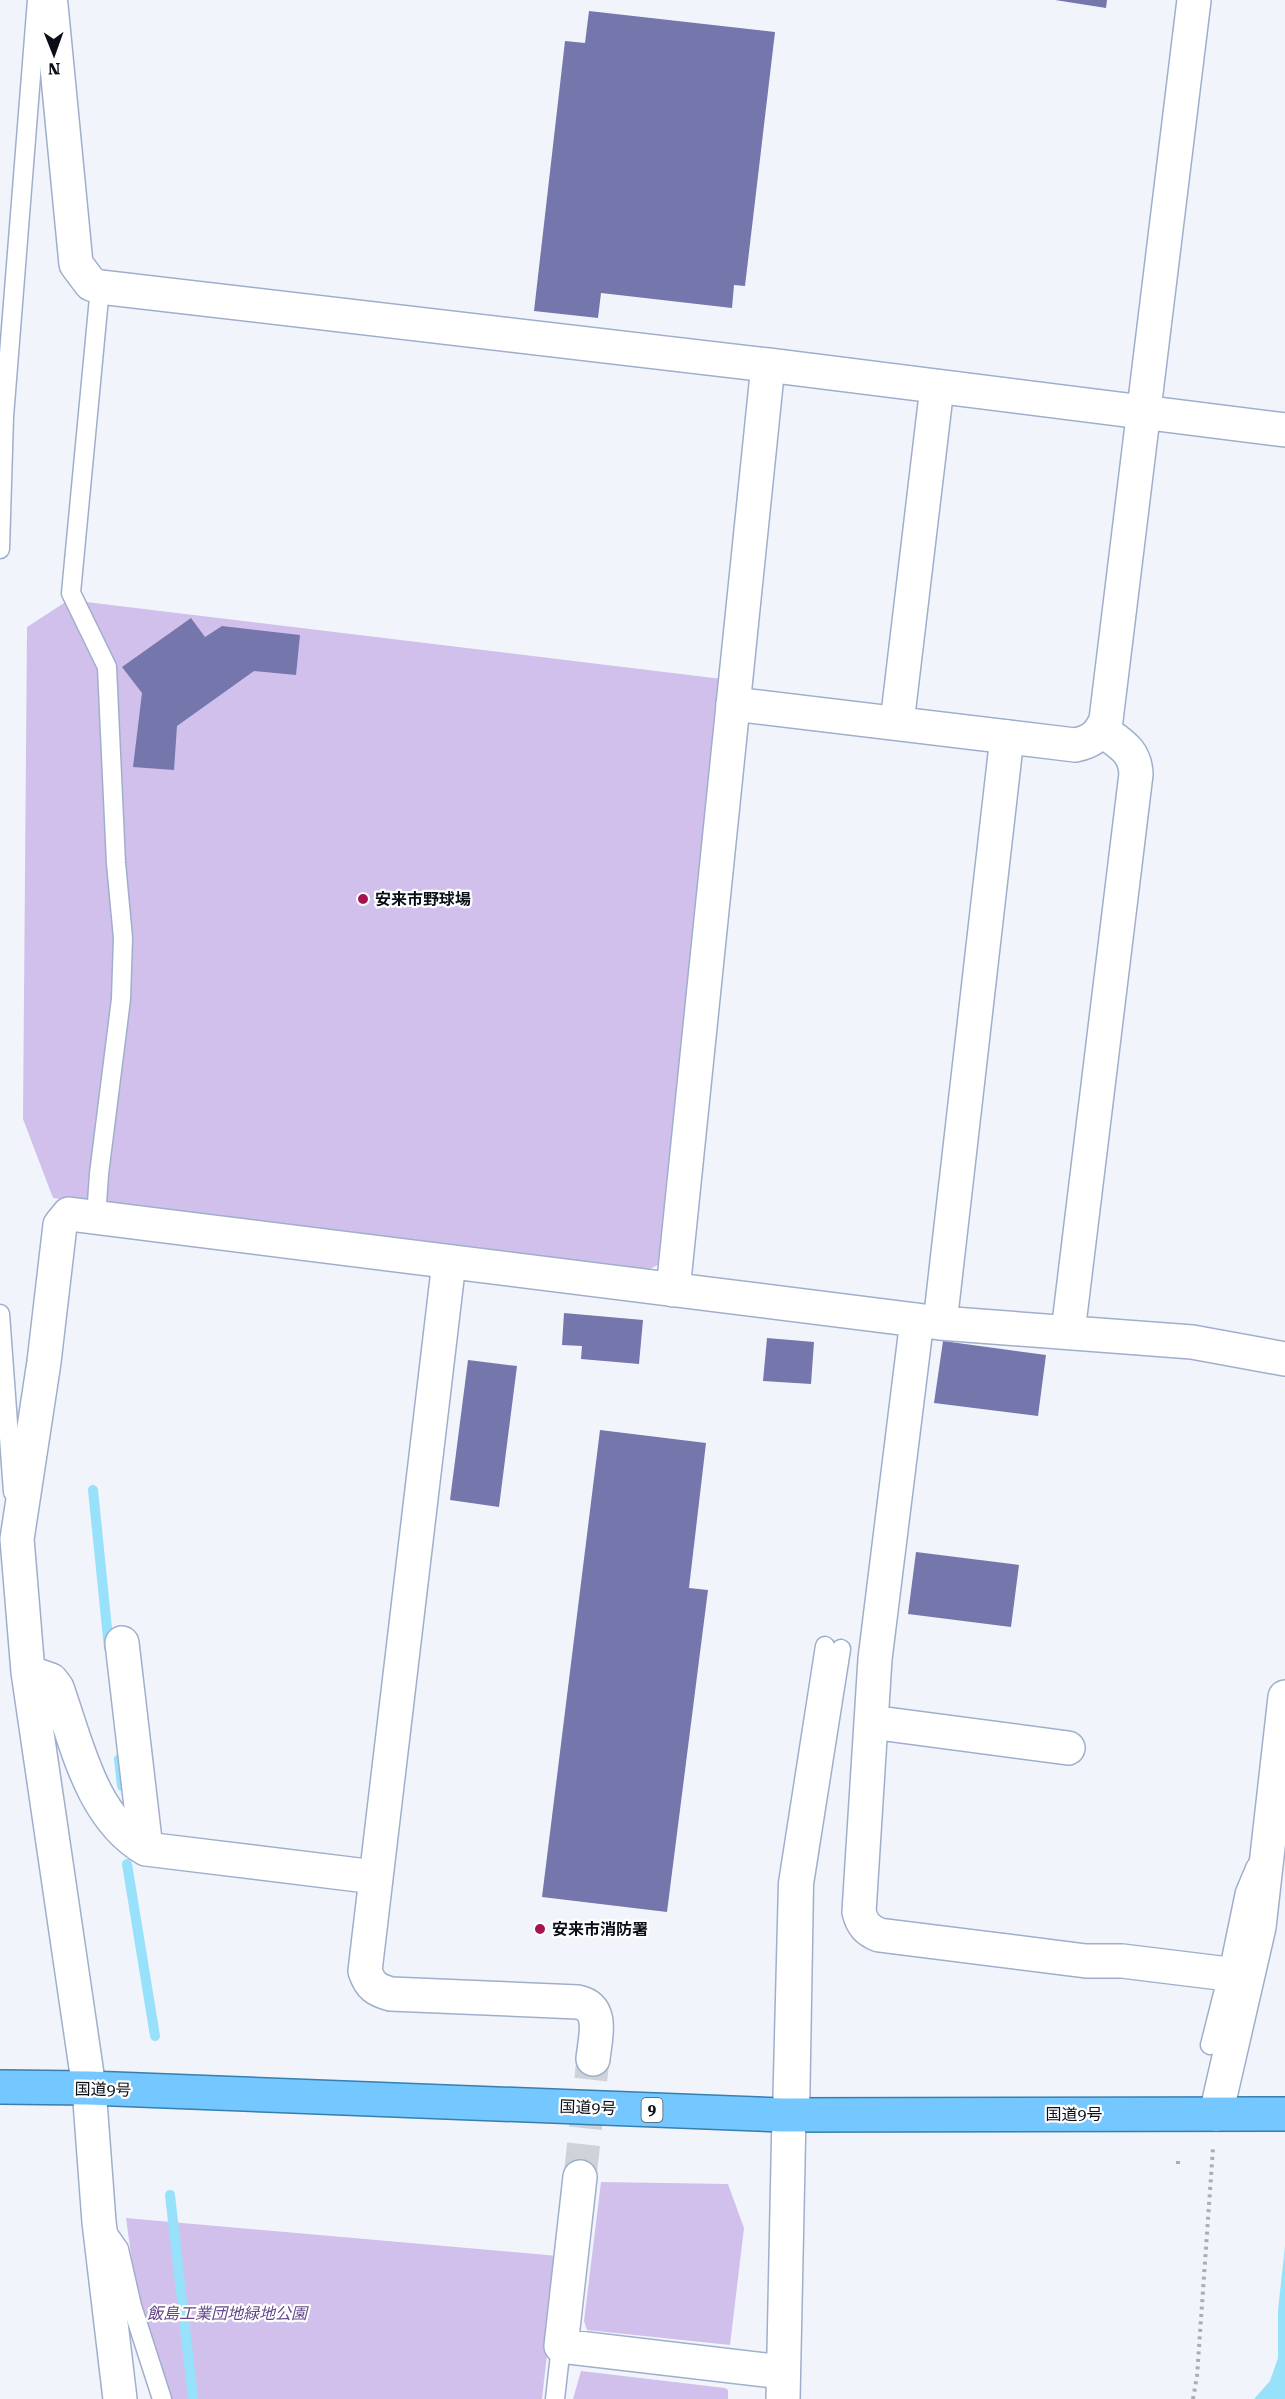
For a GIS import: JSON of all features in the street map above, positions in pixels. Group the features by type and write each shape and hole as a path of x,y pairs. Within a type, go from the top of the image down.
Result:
{"highway":[{"name":"国道9号","path":"0,2087 80,2088 790,2115 1285,2114"}],"street":[{"path":"49,0 76,264 91,284 100,287 768,365 1285,430"},
{"path":"733,704 1075,746 1095,738 1102,730 1106,720 1194,0"},
{"path":"672,1290 768,365"},
{"path":"897,723 937,387"},
{"path":"1068,1332 1136,774 1136,762 1131,753 1102,730"},
{"path":"1007,737 929,1322 875,1659 859,1912 861,1920 871,1932 879,1935 1086,1961 1122,1960 1228,1974"},
{"path":"120,2399 28,1671 17,1539 44,1362 60,1225 69,1214 929,1322 1192,1342 1285,1359"},
{"path":"449,1262 364,1960 365,1971 369,1983 377,1990 391,1994 588,2004 594,2012 596,2025 593,2059"},
{"path":"122,1643 146,1849"},
{"path":"28,1671 51,1680 57,1688 90,1781 116,1825 129,1839 146,1849 375,1877"},
{"path":"1224,2114 1259,1927 1285,1696"},
{"path":"871,1722 1068,1748"},
{"path":"580,2177 561,2346 783,2385 790,2115"}],"lane":[{"path":"0,549 4,417 37,0"},
{"path":"96,1217 99,1174 121,999 123,938 116,863 107,667 71,593 100,287"},
{"path":"0,1314 17,1539"},
{"path":"790,2115 788,1883 833,1647"},
{"path":"1210,2045 1248,1882 1256,1866 1260,1862 1266,1863"},
{"path":"99,2223 112,2236 119,2249 132,2306 162,2399"},
{"path":"555,2399 561,2346"}],"path":[{"path":"1193,2399 1224,2114"}],"green space":[{"name":"安来市野球場","path":"86,602 722,679 667,1260 639,1275 53,1198 23,1119 27,627 64,603"},
{"path":"601,2182 728,2184 744,2228 730,2345 587,2330 584,2321"},
{"name":"飯島工業団地緑地公園","path":"126,2218 558,2256 542,2399 151,2399"},
{"path":"581,2371 725,2388 728,2390 728,2399 573,2399"}],"water":[{"path":"1285,2246 1285,2399 1254,2399 1270,2381 1278,2358 1278,2310"}],"building":[{"path":"1055,0 1107,0 1106,8"},
{"path":"589,11 775,32 745,286 734,285 732,308 601,293 598,318 534,311 565,41 585,43"},
{"path":"191,618 205,637 222,626 300,635 296,675 254,671 177,726 174,770 133,767 142,693 122,667"},
{"path":"564,1313 643,1320 639,1364 581,1359 582,1346 562,1345"},
{"path":"767,1338 814,1342 811,1384 763,1381"},
{"path":"943,1341 1046,1355 1038,1416 934,1403"},
{"path":"468,1360 517,1366 499,1507 450,1500"},
{"path":"600,1430 706,1443 689,1588 708,1590 667,1912 542,1897"},
{"path":"916,1552 1019,1565 1011,1627 908,1614"}],"waterway":[{"path":"93,1490 109,1648"},
{"path":"119,1759 122,1786"},
{"path":"127,1864 155,2036"},
{"path":"170,2195 193,2399"}],"tunnel":[{"path":"580,2177 593,2059"}],"place":[{"name":"安来市野球場","path":"363,899"},
{"name":"安来市消防署","path":"540,1929"}]}
